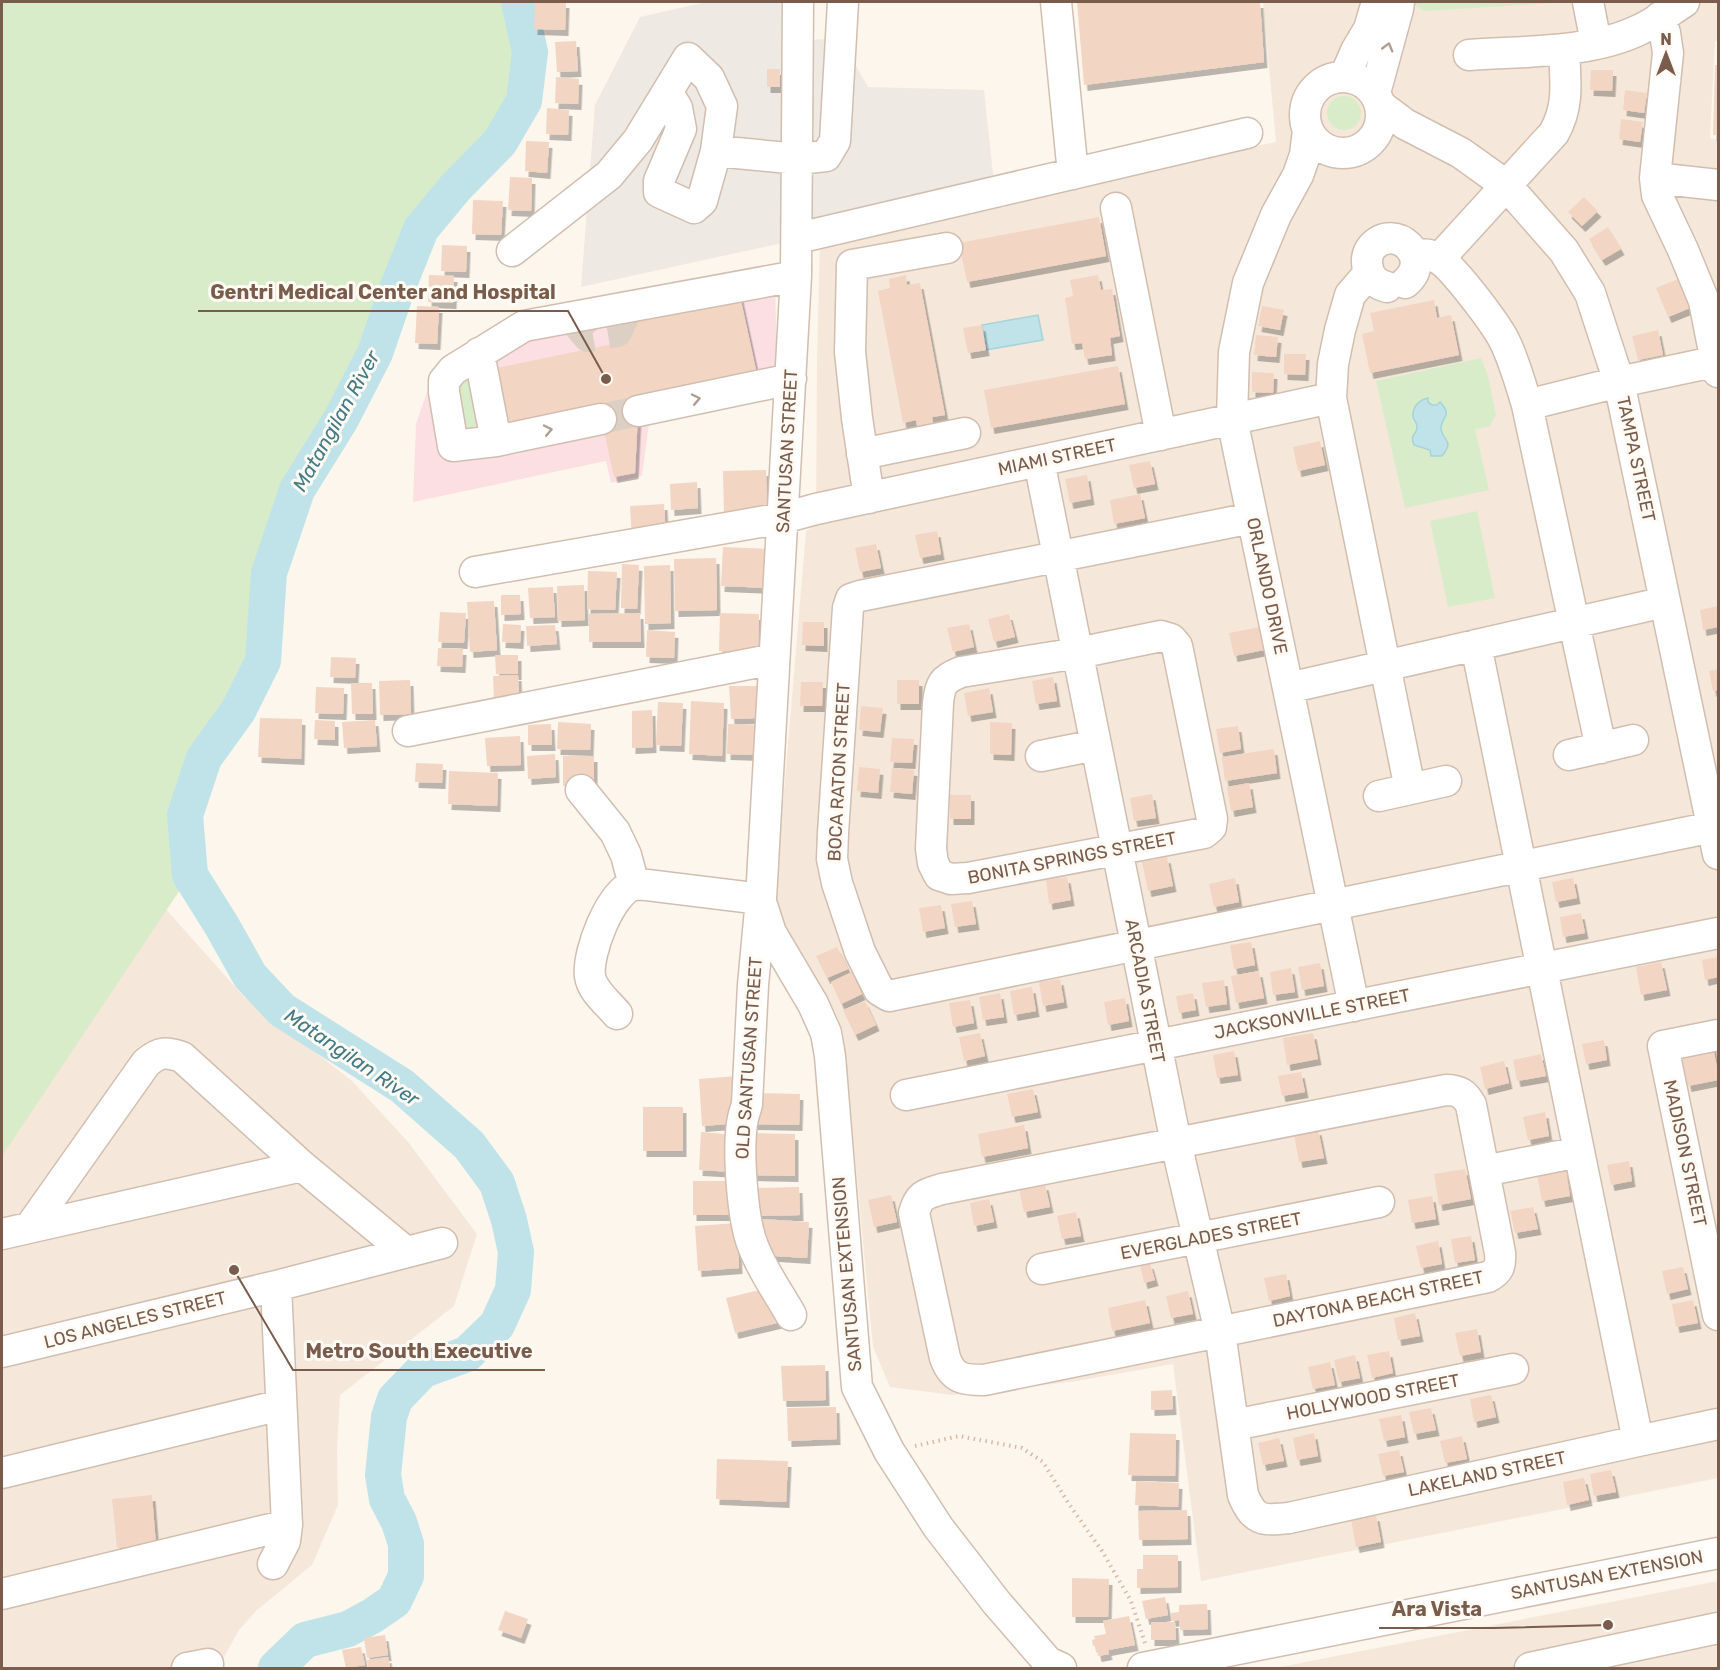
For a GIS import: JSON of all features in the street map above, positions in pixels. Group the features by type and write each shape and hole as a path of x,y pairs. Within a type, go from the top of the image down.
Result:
{"street":[{"name":"SANTUSAN STREET","path":"761,900 798,238 798,2"},
{"path":"716,151 798,159 826,156 835,141 843,2"},
{"path":"1056,2 1073,174"},
{"path":"1345,76 1369,29 1377,2"},
{"path":"1377,111 1367,84 1345,76 1332,78 1320,84 1306,105 1305,118 1319,140 1340,153 1362,148 1370,142 1377,111 1399,2"},
{"path":"1588,2 1596,44"},
{"path":"1469,55 1564,49 1596,44 1641,29 1672,9"},
{"path":"1527,405 1619,382 1718,365 1704,301 1657,195 1655,178 1668,53 1665,33 1672,9"},
{"path":"1410,789 1331,398 1333,363 1350,295 1362,280 1387,282 1413,275 1427,256 1507,186 1554,133 1562,118 1566,102 1564,49"},
{"path":"512,251 609,175 638,140 688,58 709,78 722,106 716,151 702,201 694,208 659,192 659,181 681,129 677,108 668,93"},
{"name":"TAMPA STREET","path":"1377,111 1402,132 1426,136 1461,153 1507,186 1564,251 1590,293 1619,382 1716,841"},
{"path":"798,238 1247,133"},
{"name":"ORLANDO DRIVE","path":"1319,140 1305,155 1298,174 1276,215 1248,283 1234,352 1232,419 1354,1006"},
{"path":"1655,178 1719,185"},
{"path":"1116,208 1161,435"},
{"path":"1387,282 1367,265 1368,253 1380,241 1397,239 1427,256 1464,284 1503,338 1515,366 1527,405 1601,748"},
{"path":"869,498 856,418 850,352 852,265 947,248"},
{"path":"601,419 495,441 453,446 444,381 453,370 524,326 796,276"},
{"path":"479,353 495,441"},
{"path":"638,411 791,379"},
{"name":"MIAMI STREET","path":"475,572 783,519 816,509 1331,398"},
{"path":"862,454 965,433"},
{"name":"ARCADIA STREET","path":"1039,461 1176,1143 1220,1332 1243,1496 1256,1517"},
{"name":"BOCA RATON STREET","path":"1252,518 851,599 848,608 832,859 837,883 860,952 879,990 889,996 1521,867 1716,841"},
{"path":"1288,688 1665,602"},
{"name":"BONITA SPRINGS STREET","path":"1161,636 1171,639 1177,646 1210,807 1211,827 1204,833 968,878 951,879 939,874 933,863 932,849 939,693 942,684 950,676 961,672 1078,653 1161,636"},
{"path":"1476,645 1638,1441"},
{"path":"408,731 774,659"},
{"path":"1569,755 1633,741"},
{"path":"1041,756 1096,745"},
{"path":"1379,796 1446,781"},
{"path":"581,790 615,832 626,855 633,885"},
{"path":"617,1014 597,992 593,984 590,977 591,954 612,905 624,892 633,885 647,885 761,900"},
{"name":"OLD SANTUSAN STREET","path":"761,900 747,1104 743,1117 740,1158 745,1212 752,1244 790,1315"},
{"name":"SANTUSAN EXTENSION","path":"761,900 771,933 813,1004 826,1033 830,1056 857,1387 889,1451 938,1527 996,1602 1048,1662 1061,1668"},
{"name":"JACKSONVILLE STREET","path":"906,1095 1719,933"},
{"name":"MADISON STREET","path":"1719,1035 1663,1046 1719,1315"},
{"path":"16,1230 146,1063 156,1055 169,1053 182,1058 302,1166 406,1252"},
{"name":"DAYTONA BEACH STREET","path":"1446,1089 1457,1090 1467,1097 1471,1105 1484,1171 1501,1264 1497,1272 1488,1278 984,1380 957,1377 949,1369 914,1213 918,1200 928,1193 942,1189 1446,1089"},
{"path":"1484,1171 1579,1152"},
{"path":"16,1230 302,1166"},
{"name":"EVERGLADES STREET","path":"1042,1269 1379,1202"},
{"name":"LOS ANGELES STREET","path":"2,1352 276,1286 442,1243"},
{"path":"273,1564 285,1541 287,1525 276,1286"},
{"name":"HOLLYWOOD STREET","path":"1234,1425 1513,1369"},
{"path":"2,1473 281,1405"},
{"name":"LAKELAND STREET","path":"1256,1517 1272,1520 1289,1518 1719,1424"},
{"path":"2,1594 287,1525"},
{"name":"SANTUSAN EXTENSION","path":"1151,1668 1719,1553"},
{"path":"1530,1668 1719,1628"}],"path":[{"path":"889,1451 959,1436 1023,1448 1043,1462 1102,1551 1131,1601 1151,1668"}],"shaded area":[{"path":"707,2 791,2 787,41 828,39 848,52 868,87 984,90 994,183 782,243 581,287 595,105 640,17"},
{"path":"1263,2 1718,2 1718,41 1715,41 1710,138 1718,140 1718,1478 1201,1581 1173,1364 1071,1382 952,1395 890,1387 873,1347 843,1031 836,1014 776,910 775,898 806,531 816,525 820,241 1276,142"},
{"path":"775,266 777,395 649,424 642,476 611,483 606,461 413,502 416,424 428,389 443,369 474,345"},
{"path":"164,907 245,998 351,1080 409,1143 477,1234 454,1306 340,1395 337,1448 338,1505 312,1565 257,1610 239,1630 224,1657 222,1668 2,1668 2,1155"},
{"path":"1718,1581 1718,1668 1275,1668"}],"green space":[{"path":"2,2 519,2 530,52 524,101 500,142 455,188 421,229 375,353 297,490 269,573 263,661 204,758 185,815 190,875 2,1156"},
{"path":"1408,2 1570,2 1425,11"},
{"path":"1344,96 1356,101 1361,113 1356,125 1344,130 1332,125 1327,113 1332,101"},
{"path":"1481,358 1488,376 1496,415 1489,427 1475,429 1489,490 1405,508 1376,381"},
{"path":"470,381 480,438 444,445 434,387"},
{"path":"1477,511 1495,598 1448,607 1430,521"}],"water":[{"path":"1038,315 1043,340 986,350 982,325"},
{"path":"1428,398 1428,402 1432,405 1440,402 1446,411 1441,429 1448,447 1442,456 1431,456 1430,450 1414,445 1413,441 1417,429 1413,417 1415,407 1419,402"}],"building":[{"path":"535,2 566,2 565,30 534,29"},
{"path":"1077,2 1260,2 1264,62 1084,85"},
{"path":"576,41 578,71 557,72 555,42"},
{"path":"1715,65 1718,65 1718,135 1713,135"},
{"path":"767,69 780,69 780,87 767,87"},
{"path":"1591,70 1613,70 1612,91 1590,90"},
{"path":"556,77 579,79 578,104 555,103"},
{"path":"1625,90 1647,93 1644,113 1623,110"},
{"path":"547,108 569,110 568,135 546,134"},
{"path":"1621,119 1643,122 1640,142 1619,139"},
{"path":"526,141 549,142 547,173 525,171"},
{"path":"510,177 532,178 531,211 508,210"},
{"path":"1584,197 1598,211 1582,226 1568,212"},
{"path":"473,200 503,201 501,235 472,234"},
{"path":"1099,217 1106,256 967,282 959,243"},
{"path":"1608,227 1621,249 1602,260 1589,239"},
{"path":"442,245 467,246 466,272 441,271"},
{"path":"429,275 454,276 453,303 428,302"},
{"path":"906,275 907,285 920,283 945,415 932,417 934,428 918,431 916,420 903,423 878,291 890,288 889,279"},
{"path":"1098,275 1101,290 1112,289 1120,336 1110,338 1112,355 1085,359 1082,343 1072,344 1065,298 1073,296 1070,280"},
{"path":"1678,279 1690,308 1668,317 1656,288"},
{"path":"740,296 756,370 639,395 635,473 614,477 598,404 508,422 497,368 622,342 633,318"},
{"path":"1434,300 1437,318 1451,315 1459,355 1370,373 1362,334 1374,331 1370,313"},
{"path":"417,306 439,307 437,344 415,343"},
{"path":"1262,306 1284,310 1280,330 1258,326"},
{"path":"982,325 986,350 968,353 963,328"},
{"path":"1658,330 1663,355 1638,360 1632,336"},
{"path":"1256,335 1278,337 1276,357 1254,355"},
{"path":"1284,354 1306,354 1305,375 1284,374"},
{"path":"1118,366 1125,404 991,428 984,390"},
{"path":"1252,372 1274,373 1273,393 1252,392"},
{"path":"1320,441 1325,465 1298,471 1293,447"},
{"path":"1150,461 1155,484 1134,488 1129,465"},
{"path":"766,470 767,515 724,516 723,471"},
{"path":"1087,475 1091,499 1070,503 1065,479"},
{"path":"697,482 698,508 671,510 670,484"},
{"path":"1140,494 1145,518 1114,524 1110,500"},
{"path":"664,504 666,538 632,539 630,506"},
{"path":"937,531 941,554 920,558 915,535"},
{"path":"876,544 881,568 860,572 855,548"},
{"path":"723,547 769,549 768,588 721,586"},
{"path":"716,558 717,610 675,611 674,559"},
{"path":"622,564 639,565 637,609 621,608"},
{"path":"670,565 671,623 645,624 644,566"},
{"path":"588,571 617,572 615,610 587,609"},
{"path":"584,585 585,620 558,621 557,586"},
{"path":"553,587 555,617 530,618 528,588"},
{"path":"501,595 520,595 521,614 501,615"},
{"path":"494,601 497,650 470,652 467,602"},
{"path":"1718,606 1718,627 1703,630 1700,610"},
{"path":"440,612 466,613 464,643 438,642"},
{"path":"640,613 641,642 589,642 589,614"},
{"path":"720,613 759,614 758,652 719,651"},
{"path":"1009,614 1015,637 994,642 988,619"},
{"path":"803,622 824,622 824,646 802,645"},
{"path":"503,624 521,625 520,643 502,642"},
{"path":"969,624 974,647 953,652 947,628"},
{"path":"555,625 557,644 527,646 526,626"},
{"path":"1260,627 1264,650 1234,656 1229,633"},
{"path":"647,630 675,632 674,658 646,657"},
{"path":"438,648 463,649 462,667 437,666"},
{"path":"495,655 518,655 518,674 496,674"},
{"path":"331,657 356,658 355,678 330,677"},
{"path":"1718,669 1718,690 1713,691 1709,671"},
{"path":"518,675 519,698 494,699 493,676"},
{"path":"1053,677 1057,701 1036,704 1032,681"},
{"path":"410,680 411,714 380,715 379,681"},
{"path":"897,680 919,680 919,704 897,704"},
{"path":"801,682 823,682 822,706 800,706"},
{"path":"351,683 372,683 373,714 352,714"},
{"path":"729,686 759,686 757,718 731,719"},
{"path":"316,687 344,688 343,714 315,713"},
{"path":"989,688 993,712 968,716 964,693"},
{"path":"691,701 724,703 722,756 689,754"},
{"path":"658,702 683,703 681,746 656,745"},
{"path":"861,706 883,708 880,732 859,730"},
{"path":"652,710 653,747 632,748 632,711"},
{"path":"260,718 302,719 301,759 258,757"},
{"path":"315,720 335,721 335,740 314,739"},
{"path":"375,720 377,746 344,748 342,722"},
{"path":"558,722 591,724 590,750 557,749"},
{"path":"990,722 1012,723 1011,755 990,754"},
{"path":"551,724 552,745 528,745 528,725"},
{"path":"728,724 758,725 757,755 727,754"},
{"path":"1238,726 1241,749 1220,753 1216,729"},
{"path":"520,736 521,765 487,766 485,738"},
{"path":"892,738 914,739 912,763 890,762"},
{"path":"1274,749 1277,773 1225,781 1222,757"},
{"path":"555,754 556,777 528,779 527,756"},
{"path":"563,756 594,756 594,786 563,786"},
{"path":"416,763 443,764 442,783 415,782"},
{"path":"859,767 880,769 878,793 857,791"},
{"path":"892,768 914,770 912,794 890,792"},
{"path":"449,771 498,773 497,806 448,804"},
{"path":"1249,783 1253,807 1231,811 1227,787"},
{"path":"1152,794 1156,818 1134,821 1130,798"},
{"path":"950,795 971,795 971,819 950,819"},
{"path":"1167,857 1173,886 1148,891 1142,862"},
{"path":"1067,877 1071,900 1049,904 1046,880"},
{"path":"1235,878 1239,902 1214,907 1209,884"},
{"path":"1573,878 1577,898 1556,902 1552,882"},
{"path":"972,901 976,924 955,927 951,904"},
{"path":"941,905 945,928 923,932 919,908"},
{"path":"1581,913 1585,933 1563,937 1560,917"},
{"path":"1251,942 1255,965 1234,969 1230,945"},
{"path":"837,947 848,969 827,978 816,956"},
{"path":"1718,957 1718,977 1705,980 1702,960"},
{"path":"1661,962 1667,990 1641,995 1636,967"},
{"path":"1320,963 1324,986 1302,990 1298,967"},
{"path":"1291,968 1295,992 1273,995 1270,972"},
{"path":"1259,971 1264,998 1236,1003 1231,976"},
{"path":"852,972 862,994 841,1004 831,982"},
{"path":"1060,979 1064,1002 1043,1006 1039,982"},
{"path":"1224,980 1227,1004 1206,1007 1202,983"},
{"path":"1032,987 1036,1011 1014,1015 1010,991"},
{"path":"1000,993 1004,1017 983,1020 979,997"},
{"path":"1193,993 1196,1010 1179,1013 1176,996"},
{"path":"1125,998 1129,1021 1108,1025 1104,1002"},
{"path":"970,1000 974,1023 953,1027 949,1003"},
{"path":"865,1001 876,1025 855,1035 843,1010"},
{"path":"980,1033 985,1056 964,1061 959,1037"},
{"path":"1313,1033 1318,1059 1287,1065 1283,1038"},
{"path":"1604,1040 1607,1060 1586,1064 1582,1044"},
{"path":"1712,1043 1718,1080 1688,1086 1680,1051"},
{"path":"1234,1051 1238,1075 1217,1078 1213,1055"},
{"path":"1541,1054 1546,1076 1517,1081 1513,1060"},
{"path":"1504,1061 1509,1083 1485,1089 1480,1067"},
{"path":"1301,1072 1305,1092 1282,1096 1278,1076"},
{"path":"737,1076 741,1123 702,1126 699,1079"},
{"path":"1033,1089 1038,1112 1012,1117 1007,1094"},
{"path":"754,1093 800,1094 799,1125 753,1124"},
{"path":"643,1107 683,1107 683,1151 643,1151"},
{"path":"1545,1112 1549,1136 1528,1140 1523,1117"},
{"path":"1024,1125 1028,1148 982,1157 978,1134"},
{"path":"1318,1129 1324,1158 1299,1162 1294,1134"},
{"path":"701,1132 737,1135 734,1172 699,1170"},
{"path":"749,1133 795,1134 795,1176 748,1175"},
{"path":"1629,1161 1632,1181 1611,1185 1607,1165"},
{"path":"1465,1169 1471,1199 1439,1205 1434,1174"},
{"path":"1566,1170 1570,1196 1542,1201 1537,1175"},
{"path":"693,1181 730,1181 730,1215 693,1215"},
{"path":"1045,1184 1050,1207 1024,1212 1019,1189"},
{"path":"799,1187 800,1215 753,1216 752,1188"},
{"path":"891,1195 897,1222 874,1227 868,1200"},
{"path":"1432,1196 1436,1219 1412,1223 1408,1200"},
{"path":"989,1199 994,1222 974,1226 970,1203"},
{"path":"1533,1207 1538,1229 1515,1233 1510,1211"},
{"path":"1076,1212 1081,1236 1062,1239 1057,1216"},
{"path":"761,1219 809,1222 807,1258 759,1255"},
{"path":"737,1223 739,1268 698,1271 695,1226"},
{"path":"1471,1236 1475,1260 1455,1263 1451,1239"},
{"path":"1438,1241 1442,1264 1421,1268 1416,1246"},
{"path":"1150,1263 1155,1280 1144,1283 1140,1265"},
{"path":"1683,1267 1688,1289 1667,1294 1662,1271"},
{"path":"1286,1274 1290,1296 1269,1301 1264,1278"},
{"path":"772,1287 781,1322 735,1333 726,1298"},
{"path":"1188,1291 1193,1314 1171,1318 1166,1296"},
{"path":"1145,1300 1150,1323 1112,1331 1108,1308"},
{"path":"1693,1300 1698,1323 1676,1327 1672,1304"},
{"path":"1415,1313 1420,1336 1398,1340 1394,1318"},
{"path":"1477,1329 1481,1352 1460,1356 1455,1333"},
{"path":"1389,1351 1393,1373 1372,1378 1367,1355"},
{"path":"1355,1355 1360,1378 1339,1382 1334,1360"},
{"path":"1330,1362 1335,1385 1313,1389 1308,1367"},
{"path":"825,1365 826,1400 783,1401 781,1366"},
{"path":"1172,1390 1173,1409 1151,1410 1151,1391"},
{"path":"1491,1395 1496,1417 1474,1422 1470,1399"},
{"path":"836,1407 837,1439 788,1441 787,1408"},
{"path":"1431,1408 1436,1430 1414,1434 1409,1412"},
{"path":"1401,1415 1405,1437 1384,1441 1379,1419"},
{"path":"1130,1433 1176,1434 1175,1476 1128,1475"},
{"path":"1314,1433 1318,1456 1297,1460 1293,1438"},
{"path":"1462,1436 1467,1459 1445,1463 1440,1441"},
{"path":"1279,1438 1284,1461 1263,1465 1258,1443"},
{"path":"1399,1450 1404,1472 1383,1476 1378,1454"},
{"path":"717,1459 788,1461 786,1502 716,1499"},
{"path":"1611,1470 1616,1492 1594,1496 1590,1474"},
{"path":"1584,1478 1589,1500 1567,1505 1563,1482"},
{"path":"1136,1481 1179,1483 1178,1507 1135,1505"},
{"path":"152,1495 156,1545 117,1548 112,1499"},
{"path":"1187,1510 1188,1539 1139,1540 1138,1511"},
{"path":"1376,1515 1381,1542 1356,1547 1351,1519"},
{"path":"1143,1555 1178,1555 1178,1587 1137,1588 1137,1569 1143,1569"},
{"path":"1072,1578 1109,1579 1108,1617 1072,1617"},
{"path":"1165,1597 1168,1615 1146,1619 1142,1601"},
{"path":"1207,1604 1208,1629 1180,1630 1179,1620 1171,1621 1171,1613 1179,1612 1179,1605"},
{"path":"505,1611 528,1619 521,1638 498,1630"},
{"path":"1129,1616 1135,1645 1108,1650 1109,1654 1098,1656 1092,1640 1095,1639 1094,1636 1106,1634 1103,1621"},
{"path":"1151,1622 1175,1622 1176,1640 1151,1640"},
{"path":"385,1635 388,1655 367,1658 364,1638"},
{"path":"361,1647 365,1665 346,1668 342,1650"},
{"path":"388,1657 390,1668 368,1668 367,1660"}],"waterway":[{"name":"Matangilan River","path":"276,1668 305,1640 348,1629 394,1601 406,1576 406,1544 399,1522 387,1499 383,1475 389,1417 395,1399 423,1370 467,1354 497,1325 513,1290 516,1252 497,1183 469,1145 402,1086 282,1010 250,976 190,875 185,815 204,758 238,711 263,661 269,573 297,490 341,419 375,353 421,229 455,188 500,142 524,101 530,52 519,2"}],"tunnel":[{"path":"572,318 588,337 617,332 629,307"},
{"path":"601,419 638,411"}],"place":[{"name":"Gentri Medical Center and Hospital","path":"606,379"},
{"name":"Metro South Executive","path":"234,1270"},
{"name":"Ara Vista","path":"1608,1625"}]}
